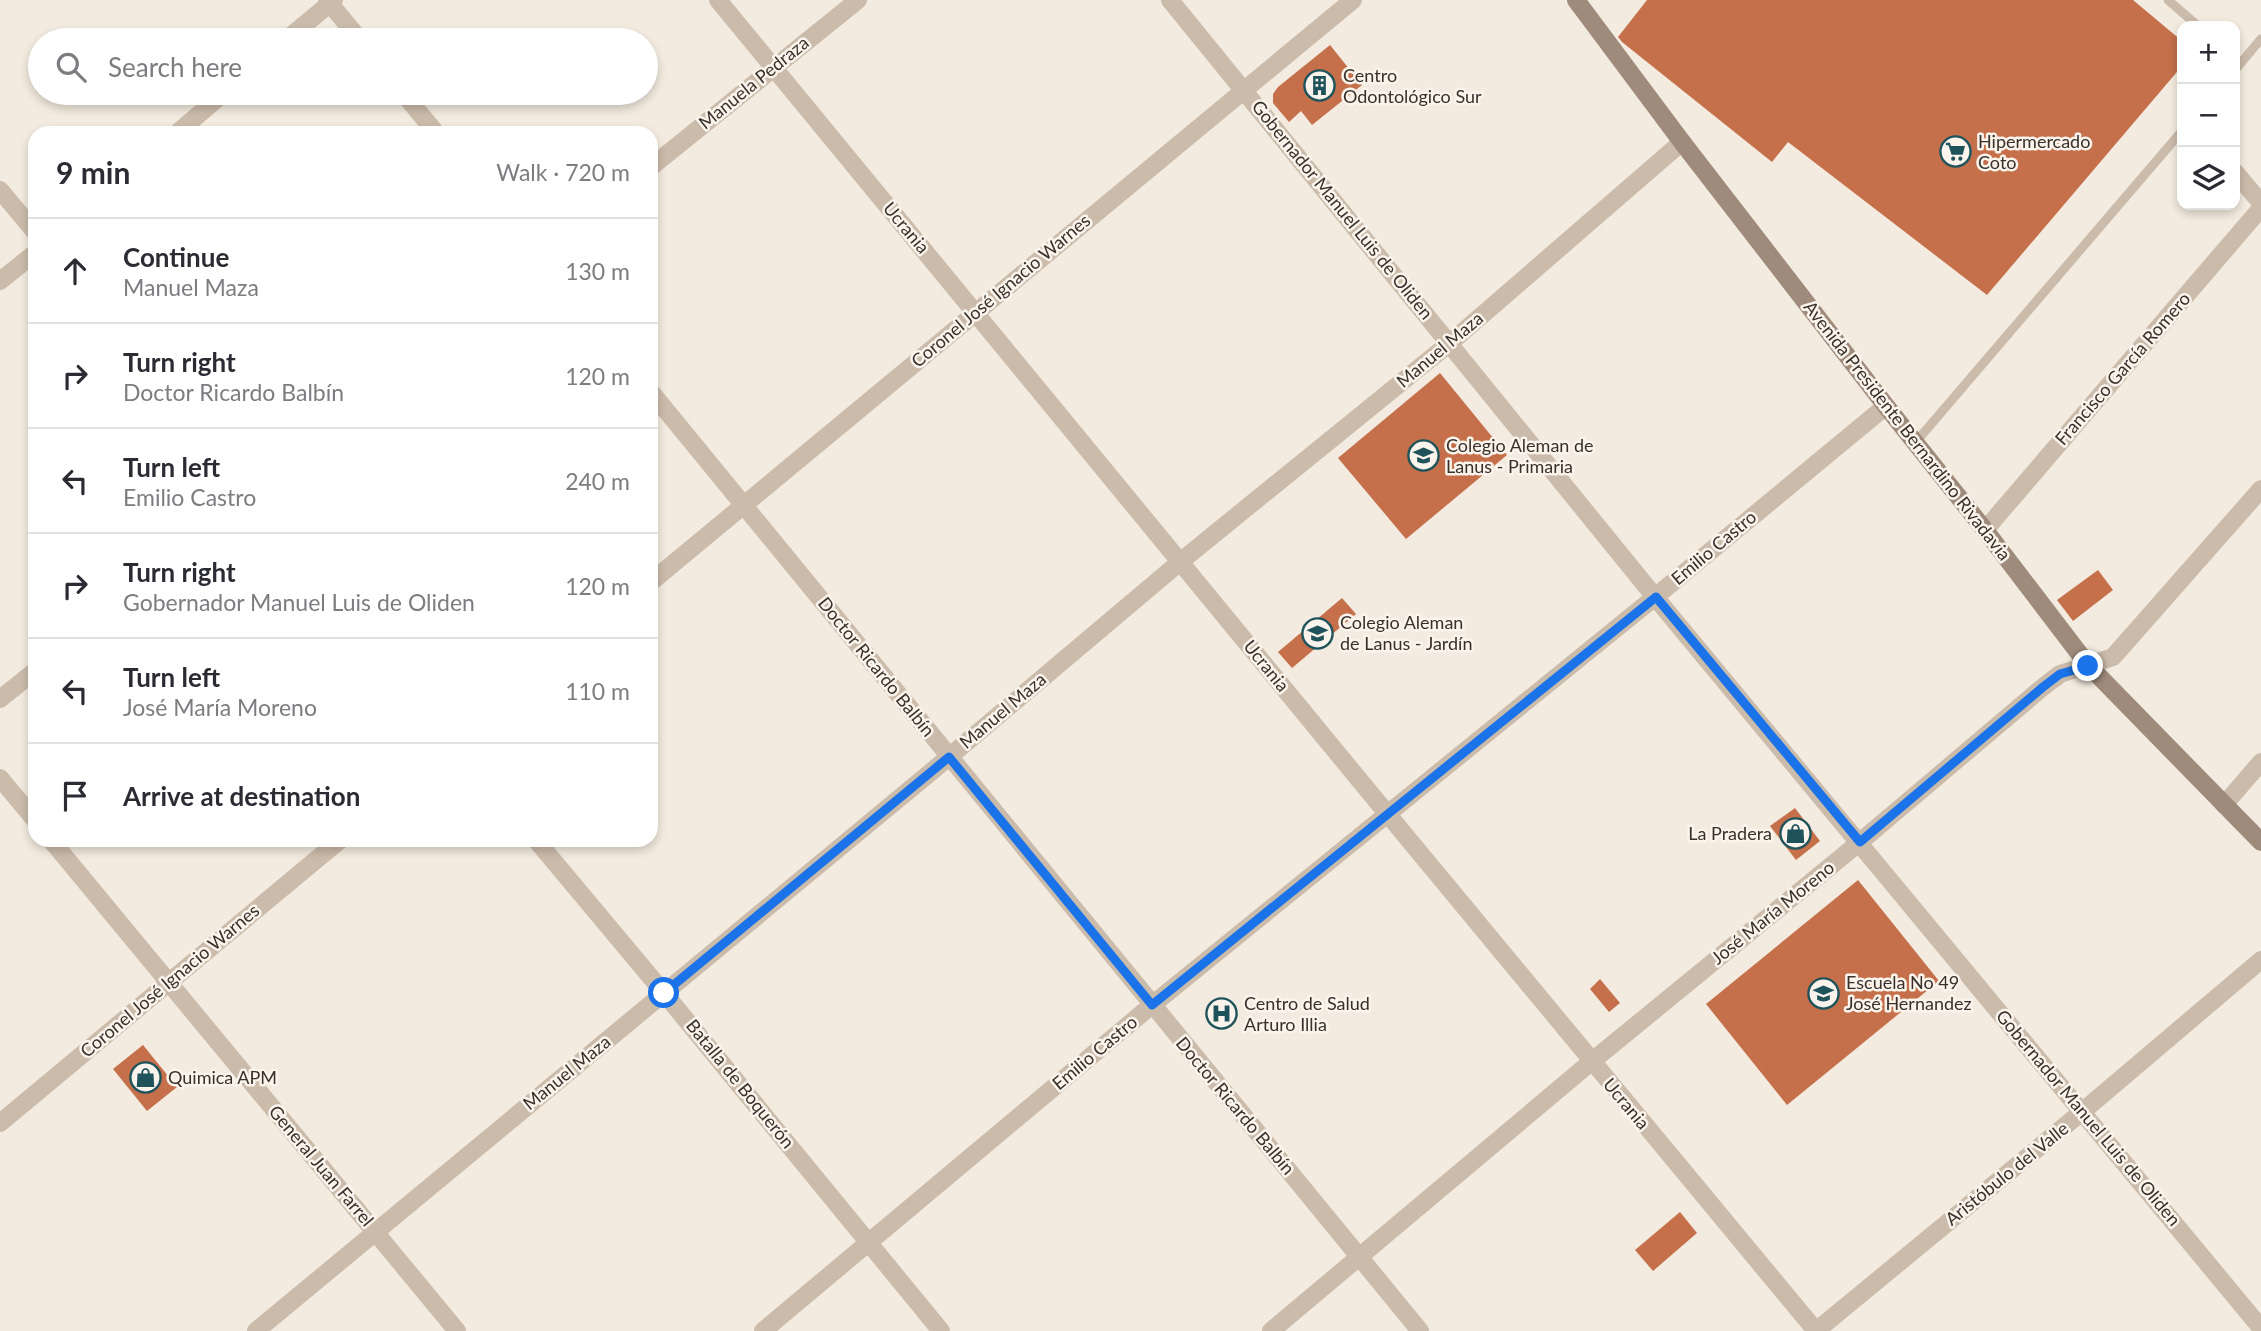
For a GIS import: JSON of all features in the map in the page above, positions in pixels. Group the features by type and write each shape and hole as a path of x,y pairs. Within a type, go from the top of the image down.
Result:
{"street":[{"name":"Ucrania","path":"718,0 1181,561 1386,815 1816,1331"},
{"name":"Manuela Pedraza","path":"658,161 858,0"},
{"name":"Gobernador Manuel Luis de Oliden","path":"1170,0 1656,597 2261,1328"},
{"name":"Coronel José Ignacio Warnes","path":"658,576 1353,0"},
{"name":"Avenida Presidente Bernardino Rivadavia","path":"1576,0 1682,142 2088,666 2261,842"},
{"path":"300,28 330,1 351,28"},
{"path":"185,126 210,105"},
{"path":"413,105 430,126"},
{"name":"Manuel Maza","path":"256,1331 949,757 1181,561 1451,342 1682,142"},
{"path":"2240,178 2261,203"},
{"path":"0,190 28,224"},
{"name":"Francisco García Romero","path":"1985,530 2261,208"},
{"path":"0,281 28,259"},
{"name":"Doctor Ricardo Balbín","path":"658,400 1420,1331"},
{"name":"Emilio Castro","path":"763,1331 1152,1005 1656,597 1886,406"},
{"name":"José María Moreno","path":"1271,1331 2043,687 2060,674 2113,657 2261,489"},
{"path":"0,699 28,677"},
{"path":"2224,805 2261,762"},
{"path":"0,778 28,812"},
{"name":"General Juan Farrel","path":"57,847 457,1331"},
{"name":"Coronel José Ignacio Warnes","path":"0,1123 333,847"},
{"name":"Batalla de Boquerón","path":"542,847 941,1331"},
{"name":"Aristóbulo del Valle","path":"1816,1331 2261,960"}],"lane":[{"path":"2168,0 2192,21"},
{"path":"2240,61 2261,39"},
{"path":"1915,443 2177,137"}],"building":[{"name":"Hipermercado Coto","path":"1647,0 2133,0 2177,37 2177,72 1987,295 1788,142 1772,162 1618,37"},
{"name":"Centro Odontológico Sur","path":"1330,45 1362,85 1312,125 1301,111 1289,122 1273,103 1273,94"},
{"name":"Colegio Aleman de Lanus - Primaria","path":"1440,373 1507,455 1406,539 1338,458"},
{"path":"2098,570 2113,590 2073,621 2057,600"},
{"name":"Colegio Aleman de Lanus - Jardín","path":"1342,598 1356,614 1292,668 1278,652"},
{"name":"La Pradera","path":"1795,808 1820,841 1796,860 1770,826"},
{"name":"Escuela No 49 José Hernandez","path":"1858,880 1939,981 1787,1105 1706,1004"},
{"path":"1600,979 1620,1003 1609,1012 1590,989"},
{"name":"Quimica APM","path":"143,1045 177,1087 147,1111 113,1069"},
{"path":"1680,1212 1697,1233 1653,1271 1635,1250"}],"place":[{"name":"Centro Odontológico Sur","path":"1320,86"},
{"name":"Hipermercado Coto","path":"1955,152"},
{"name":"Colegio Aleman de Lanus - Primaria","path":"1423,456"},
{"name":"Colegio Aleman de Lanus - Jardín","path":"1317,633"},
{"name":"La Pradera","path":"1795,834"},
{"name":"Escuela No 49 José Hernandez","path":"1823,993"},
{"name":"Centro de Salud Arturo Illia","path":"1221,1014"},
{"name":"Quimica APM","path":"145,1078"}],"route":[{"path":"664,993 949,757 1152,1005 1656,597 1860,842 2043,687 2060,674 2088,666"}]}
